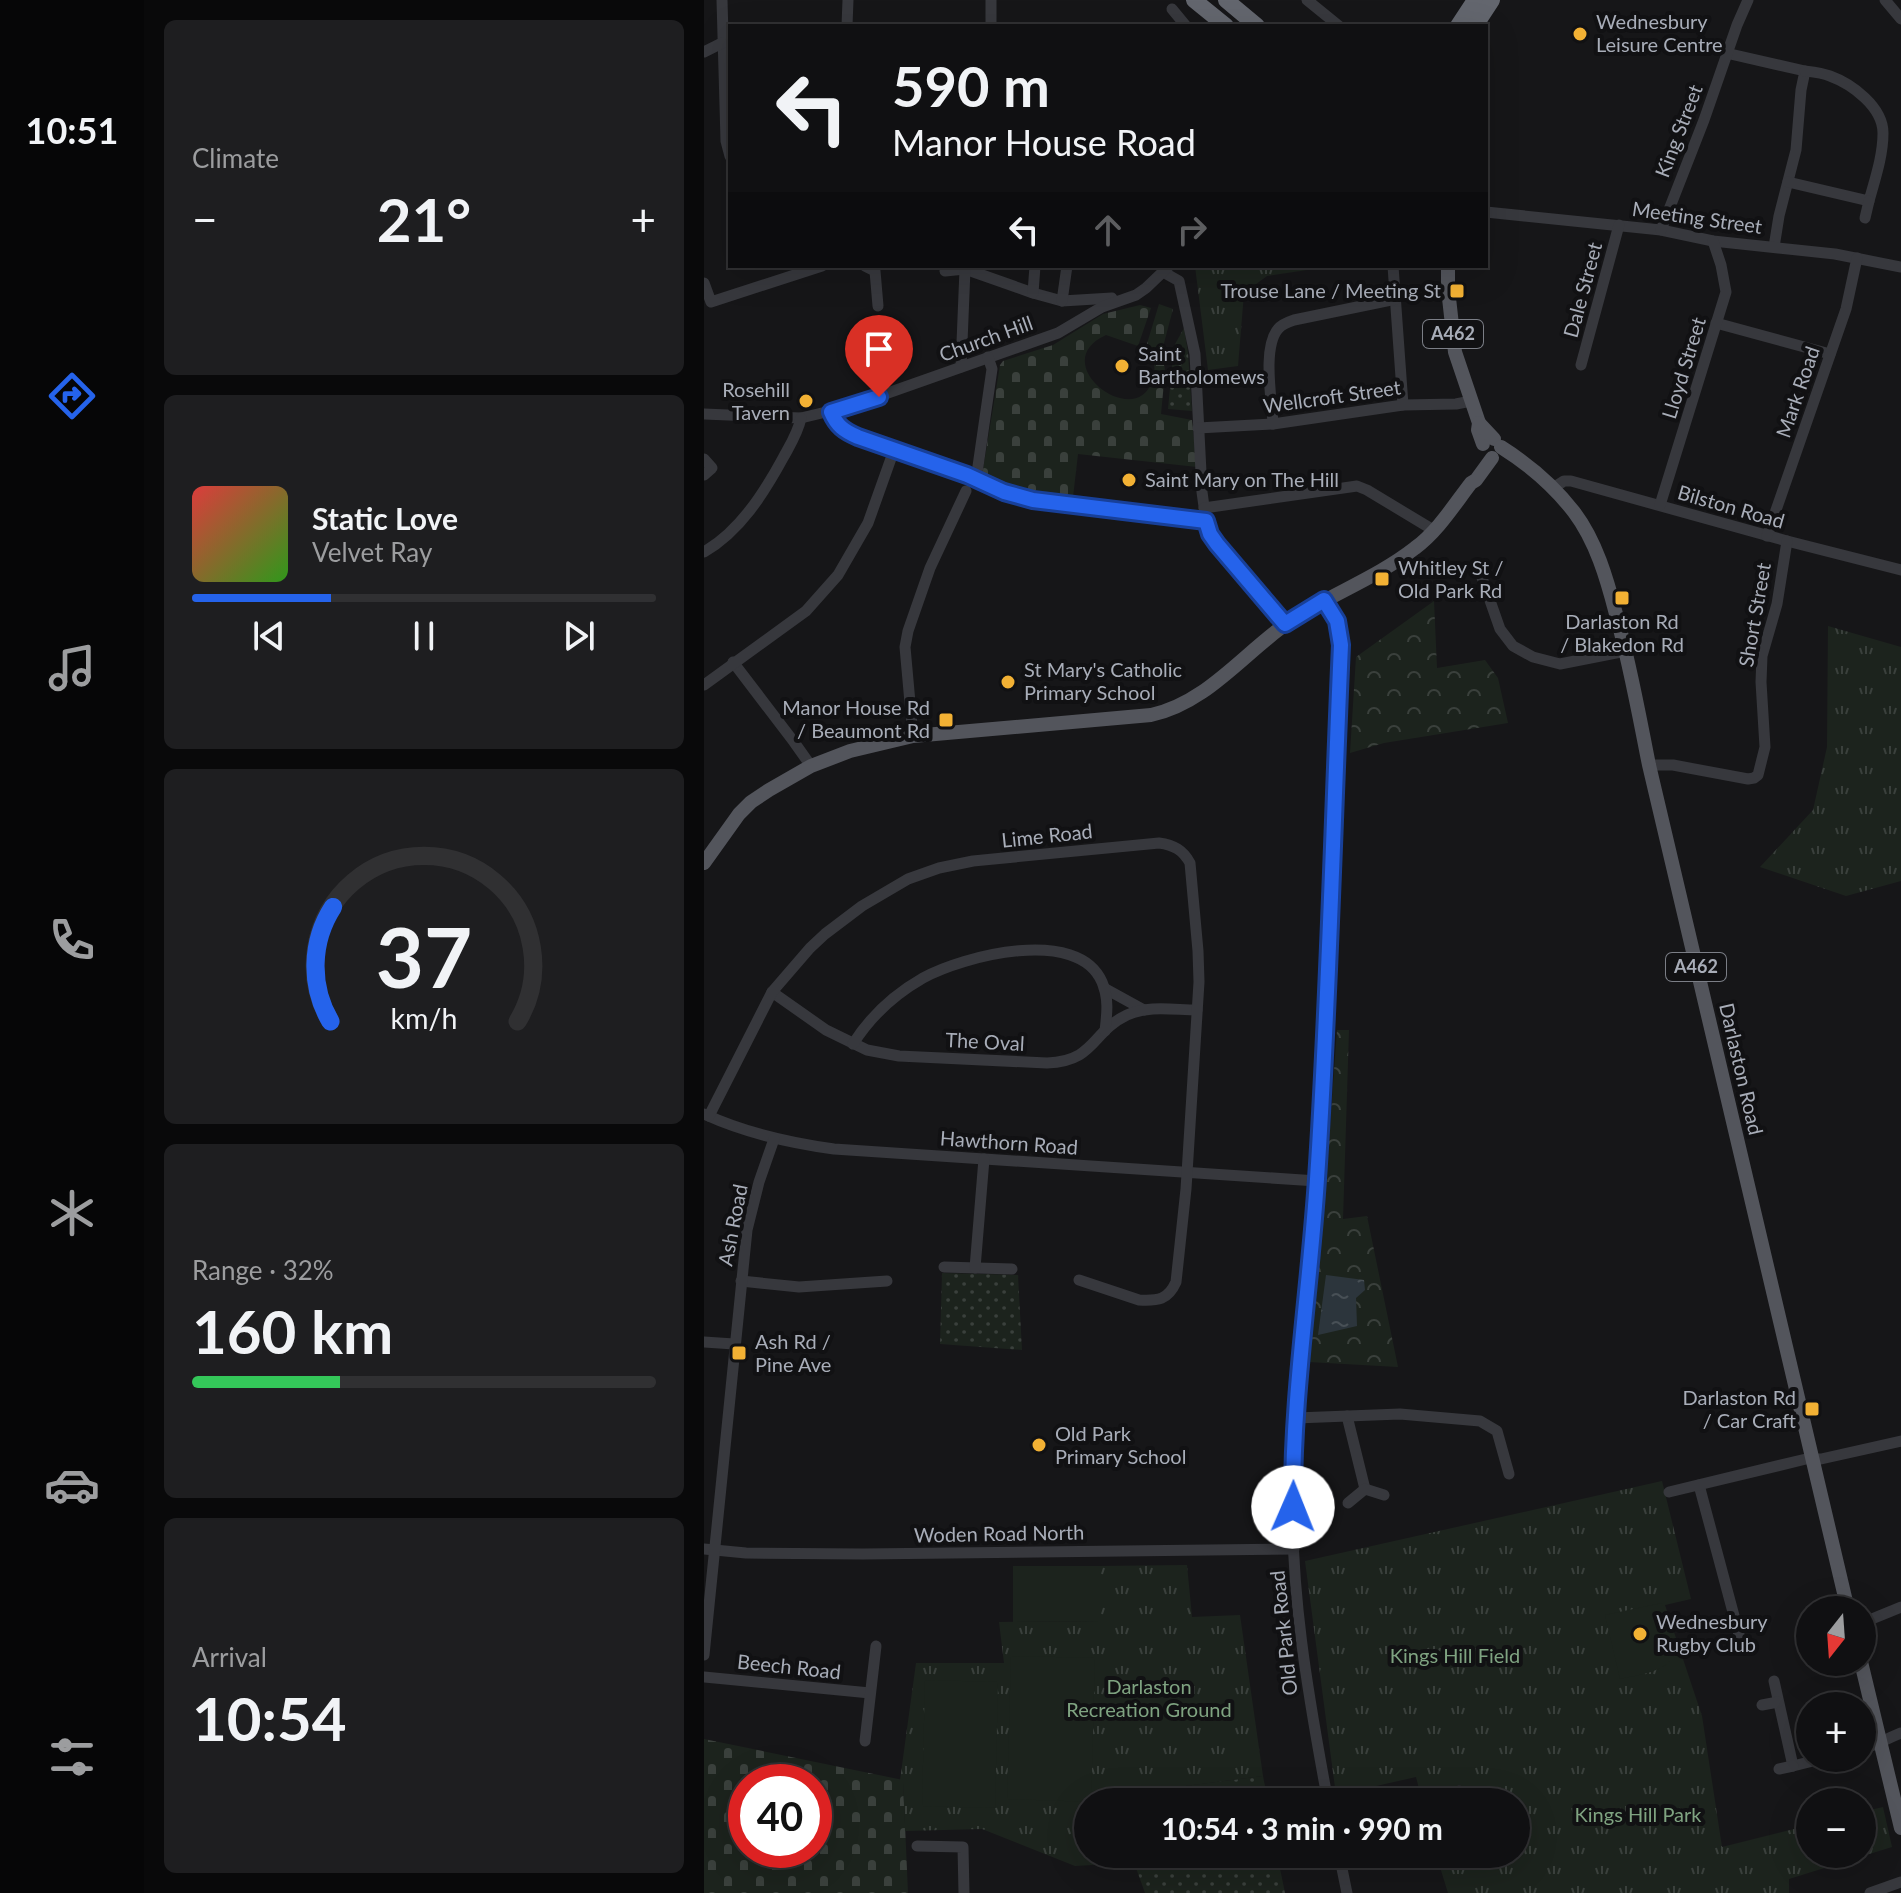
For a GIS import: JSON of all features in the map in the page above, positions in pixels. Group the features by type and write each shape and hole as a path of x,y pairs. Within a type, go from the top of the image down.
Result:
{"highway":[{"path":"1194,0 1222,24"},
{"path":"1212,0 1238,24"},
{"path":"1226,0 1255,24"},
{"path":"1459,24 1475,0"},
{"path":"1476,24 1492,0"}],"main road":[{"name":"A462","path":"1448,268 1455,352 1471,401"},
{"name":"Darlaston Road","path":"1471,401 1492,449 1524,461 1576,514 1608,585 1626,651 1649,765 1845,1596"},
{"path":"704,863 751,802 811,766 850,751 913,736 1099,720 1168,711 1181,706 1285,624 1416,548 1435,531 1492,449"},
{"path":"1864,1676 1901,1828"}],"street":[{"path":"722,0 728,148"},
{"path":"847,24 848,0"},
{"path":"991,0 991,24"},
{"path":"1307,0 1336,24"},
{"name":"King Street","path":"1661,230 1748,0"},
{"path":"1885,0 1901,19"},
{"path":"1172,9 1184,24"},
{"path":"704,52 722,43"},
{"path":"1726,53 1830,76 1870,103 1883,132 1865,218"},
{"path":"1774,247 1796,150 1805,71"},
{"path":"1788,182 1869,201"},
{"name":"Meeting Street","path":"1488,212 1661,230 1713,241 1857,258 1901,267"},
{"name":"Dale Street","path":"1581,365 1619,225"},
{"name":"Lloyd Street","path":"1660,505 1726,292 1713,241"},
{"name":"Mark Road","path":"1767,536 1846,309 1857,258"},
{"path":"704,283 711,302 816,268"},
{"path":"869,268 875,271 878,306"},
{"path":"1033,293 1035,268"},
{"path":"1062,301 1067,268"},
{"path":"1393,268 1403,405"},
{"path":"961,367 965,269"},
{"path":"945,271 965,269 1062,301 1136,295"},
{"path":"1166,269 1179,281 1195,354 1204,508 1210,534 1285,624"},
{"name":"Church Hill","path":"704,414 801,418 831,412 1058,333 1102,307 1136,295 1166,269"},
{"path":"1273,424 1269,358 1276,331 1294,320 1396,299"},
{"path":"1062,301 1074,315 1069,327"},
{"path":"1716,323 1830,354"},
{"path":"976,480 992,369 988,357"},
{"name":"Wellcroft Street","path":"1198,428 1273,424 1403,405 1471,401"},
{"path":"831,412 839,427 846,432 967,475 1004,492 1033,500 1206,521"},
{"path":"704,552 736,526 757,500 797,433 801,418"},
{"path":"704,685 806,611 838,575 868,523 894,450"},
{"path":"704,459 712,468 704,475"},
{"name":"Bilston Road","path":"1553,488 1564,481 1571,481 1901,570"},
{"path":"1204,508 1357,486 1435,531"},
{"path":"913,736 905,647 908,631 930,568 966,491"},
{"name":"Short Street","path":"1649,765 1673,765 1748,779 1758,775 1765,747 1762,656 1777,604 1787,541"},
{"path":"1480,572 1500,629 1513,646 1533,657 1560,664 1626,651"},
{"name":"Old Park Road","path":"1324,600 1337,621 1341,645 1317,1181 1292,1480 1296,1594 1326,1788"},
{"path":"733,662 811,766"},
{"name":"Lime Road","path":"706,1115 772,992 798,961 825,934 862,906 908,879 973,861 1159,843 1176,847 1190,863 1198,951 1187,1173 1176,1282 1165,1298 1139,1300 1079,1280"},
{"path":"853,1044 877,1012 920,979 959,963 1013,952 1061,951 1089,966 1104,988 1107,1007 1105,1031"},
{"path":"1104,988 1144,1010"},
{"name":"The Oval","path":"772,992 826,1030 867,1050 899,1056 1047,1063 1070,1061 1078,1057 1105,1031 1128,1015 1144,1010 1197,1010"},
{"name":"Hawthorn Road","path":"706,1115 774,1139 834,1149 1317,1181"},
{"name":"Ash Road","path":"704,1655 709,1550 741,1281 750,1217 774,1139"},
{"path":"975,1268 984,1159"},
{"path":"944,1267 1012,1269"},
{"path":"741,1281 799,1287 887,1281"},
{"path":"704,1342 734,1344"},
{"path":"1296,1418 1400,1414 1480,1421 1497,1431 1509,1474"},
{"path":"1347,1416 1365,1489"},
{"path":"1669,1492 1806,1459 1821,1459 1901,1441"},
{"path":"1699,1485 1741,1642"},
{"path":"1365,1489 1384,1495"},
{"path":"1348,1503 1365,1489"},
{"name":"Woden Road North","path":"709,1550 863,1554 1294,1549"},
{"path":"1876,1617 1901,1607"},
{"path":"865,1741 876,1646"},
{"name":"Beech Road","path":"704,1677 870,1693"},
{"path":"1774,1681 1793,1766"},
{"path":"1762,1705 1778,1702"},
{"path":"1876,1744 1901,1733"},
{"path":"1779,1769 1796,1765"},
{"path":"917,1846 963,1847 964,1893"},
{"path":"1342,1868 1347,1893"},
{"path":"1870,1893 1901,1882"}],"green space":[{"path":"1195,268 1321,268 1267,276 1244,293 1238,366 1208,370"},
{"path":"1159,304 1173,309 1163,347 1165,372 1161,414 1192,420 1197,467 1078,454 1073,497 1026,489 982,476 1003,361 1053,345 1103,314 1140,305 1151,308 1138,346 1106,335 1090,347 1085,361 1089,375 1100,388 1114,396 1129,399 1143,395 1154,376 1154,363 1146,347"},
{"path":"1184,328 1192,411 1168,409 1174,346"},
{"path":"1434,601 1437,668 1485,660 1498,678 1508,723 1384,743 1350,753 1356,657"},
{"path":"1828,626 1901,647 1901,881 1846,896 1760,867 1813,810 1827,747"},
{"path":"1337,1030 1349,1030 1343,1219 1367,1216 1398,1367 1309,1362"},
{"path":"942,1273 1018,1275 1022,1350 940,1344"},
{"name":"Kings Hill Field","path":"1662,1481 1691,1599 1665,1605 1702,1716 1722,1847 1796,1828 1796,1868 1824,1868 1789,1879 1789,1893 1448,1893 1440,1868 1530,1868 1530,1788 1461,1788 1460,1785 1419,1788 1416,1777 1367,1788 1335,1788 1305,1561"},
{"name":"Darlaston Recreation Ground","path":"1187,1565 1192,1617 1240,1615 1263,1776 1170,1788 1074,1788 1074,1866 982,1829 905,1831 903,1781 900,1780 916,1663 1004,1663 999,1622 1099,1621 1099,1566"},
{"path":"1013,1566 1099,1566 1099,1621 1013,1622"},
{"name":"Wednesbury Rugby Club","path":"1662,1603 1676,1652 1659,1668 1620,1679 1605,1615"},
{"path":"1011,1656 1095,1658 1091,1788 1074,1788 1074,1801 1007,1799"},
{"path":"925,1680 998,1682 995,1808 922,1806"},
{"path":"704,1739 825,1764 728,1764 728,1868 832,1868 832,1765 903,1780 908,1893 704,1893"},
{"path":"1263,1776 1265,1788 1169,1788"},
{"name":"Kings Hill Field","path":"1883,1807 1892,1847 1876,1852 1876,1809"},
{"path":"1136,1868 1280,1868 1285,1893 1145,1893"}],"water":[{"path":"1326,1275 1364,1280 1365,1290 1356,1298 1357,1326 1318,1335"}],"place":[{"name":"Wednesbury Leisure Centre","path":"1580,34"},
{"name":"Trouse Lane / Meeting St","path":"1457,291"},
{"name":"Saint Bartholomews","path":"1122,366"},
{"name":"Rosehill Tavern","path":"806,401"},
{"name":"Saint Mary on The Hill","path":"1129,480"},
{"name":"Whitley St / Old Park Rd","path":"1382,579"},
{"name":"Darlaston Rd / Blakedon Rd","path":"1622,598"},
{"name":"St Mary's Catholic Primary School","path":"1008,682"},
{"name":"Manor House Rd / Beaumont Rd","path":"946,720"},
{"name":"Ash Rd / Pine Ave","path":"739,1353"},
{"name":"Darlaston Rd / Car Craft","path":"1812,1409"},
{"name":"Old Park Primary School","path":"1039,1445"},
{"name":"Wednesbury Rugby Club","path":"1640,1634"}],"route":[{"path":"879,397 831,412 834,421 846,432 858,437 1033,500 1206,521 1217,544 1285,624 1324,600 1337,621 1341,645 1317,1181 1301,1346 1293,1507"}],"park label":[{"name":"Kings Hill Park","path":"1638,1815"}]}
